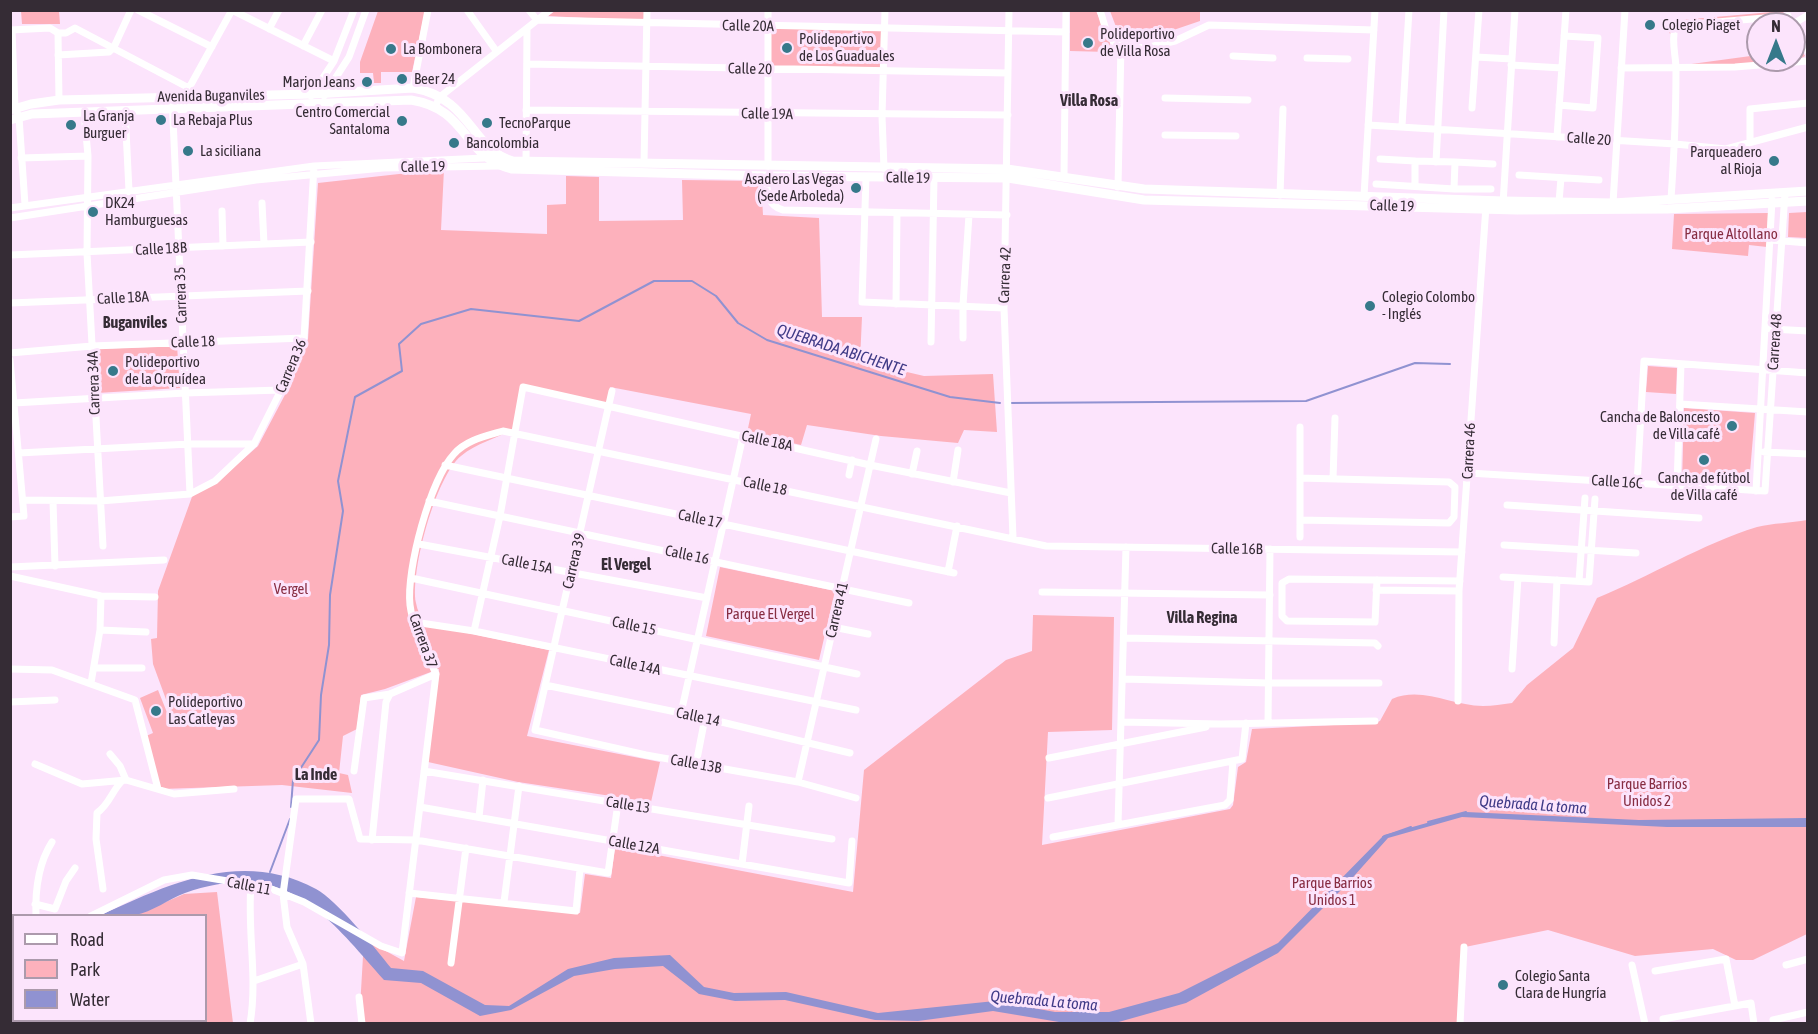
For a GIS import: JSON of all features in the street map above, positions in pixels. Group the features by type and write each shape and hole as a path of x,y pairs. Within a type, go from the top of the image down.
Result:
{"main road":[{"name":"Avenida Buganviles","path":"14,114 125,110 172,102 189,92 313,94 413,88"},
{"path":"413,88 441,96 452,103 500,162"},
{"name":"Avenida Buganviles","path":"14,114 59,100 172,102 189,107 411,100 435,106"},
{"path":"435,106 452,117 484,158 500,162"},
{"name":"Calle 19","path":"500,162 884,168 1064,176 1118,187 1280,195 1433,198 1486,205"},
{"name":"Calle 19","path":"500,162 530,170 766,176 934,178 1007,174 1143,200 1503,205 1772,199"},
{"name":"Calle 19","path":"1785,198 1808,191"},
{"name":"Calle 19","path":"1503,205 1597,211 1785,198 1808,201"}],"street":[{"path":"58,55 101,54 114,47 131,10"},
{"path":"138,10 212,47"},
{"path":"189,107 189,92 232,10 334,61"},
{"path":"268,29 279,10"},
{"path":"303,46 322,10"},
{"path":"306,103 334,61 354,10"},
{"path":"319,102 349,57 366,10"},
{"path":"413,88 428,10"},
{"path":"467,10 497,52"},
{"path":"529,10 537,20"},
{"path":"435,106 441,96 550,10"},
{"path":"644,163 647,10"},
{"path":"768,10 766,114 768,166"},
{"path":"884,168 882,116 885,10"},
{"name":"Carrera 42","path":"1009,10 1004,308 1013,538"},
{"path":"1064,176 1066,10"},
{"path":"1100,10 1106,30 1120,45 1145,48 1175,41 1209,25 1374,30"},
{"path":"1364,196 1375,10"},
{"path":"1402,126 1409,10"},
{"path":"1436,162 1444,10"},
{"path":"1472,108 1479,10"},
{"path":"1503,205 1515,10"},
{"path":"1557,137 1566,10"},
{"path":"1613,203 1625,10"},
{"path":"1671,200 1675,144 1676,66 1673,35 1676,28 1681,25 1746,18"},
{"name":"Calle 20A","path":"537,20 1066,32"},
{"path":"25,205 14,114 11,30 50,28 58,33 75,28 114,47 189,92"},
{"path":"526,162 527,28"},
{"path":"58,33 59,100"},
{"path":"1559,105 1593,108 1598,38 1564,36"},
{"path":"1118,187 1120,45"},
{"path":"1233,56 1273,58"},
{"path":"1476,57 1562,68"},
{"path":"1307,58 1348,59"},
{"path":"1621,68 1735,67 1808,62"},
{"name":"Calle 20","path":"527,64 1008,73"},
{"path":"1165,98 1248,100"},
{"name":"Carrera 35","path":"172,102 190,494"},
{"path":"1750,141 1750,109 1808,103"},
{"path":"1280,195 1283,109"},
{"path":"125,110 129,191"},
{"name":"Calle 19A","path":"526,110 882,116 1008,115"},
{"name":"Carrera 34A","path":"84,112 89,197 87,253 103,546"},
{"name":"Calle 20","path":"1368,125 1507,132 1726,149 1808,127"},
{"path":"1165,135 1236,136"},
{"path":"21,158 88,156"},
{"name":"Calle 19","path":"10,218 314,166 484,158"},
{"path":"1380,159 1493,164"},
{"path":"1415,161 1415,186"},
{"name":"Calle 19","path":"10,208 129,191 175,189 384,168 500,162"},
{"path":"1454,189 1455,162"},
{"name":"Carrera 36","path":"190,494 215,481 254,444 304,338 314,166"},
{"path":"766,176 768,197 772,204 783,210 1007,215"},
{"path":"1519,176 1599,180"},
{"path":"866,177 862,302 1004,308"},
{"path":"931,342 934,178"},
{"path":"1559,202 1561,178"},
{"path":"1376,184 1491,189"},
{"path":"1433,187 1433,198"},
{"name":"Carrera 48","path":"1765,491 1785,198"},
{"name":"Carrera 48","path":"1756,491 1772,199"},
{"path":"262,203 264,244"},
{"name":"Carrera 46","path":"1458,701 1459,591 1486,205"},
{"path":"222,211 223,246"},
{"path":"896,304 897,214"},
{"path":"963,338 969,215"},
{"path":"1771,240 1808,243"},
{"name":"Calle 18B","path":"10,255 311,242"},
{"name":"Calle 18A","path":"10,303 308,291"},
{"path":"1765,329 1808,331"},
{"name":"Calle 18","path":"10,353 92,346 304,338"},
{"path":"10,360 24,500 24,516 10,517"},
{"path":"1637,484 1644,362 1808,373"},
{"path":"1677,486 1682,364"},
{"name":"Calle 18A","path":"517,432 524,387 870,465 1011,493"},
{"path":"14,403 95,397 281,390"},
{"name":"Carrera 39","path":"535,730 612,391"},
{"path":"1680,405 1808,412"},
{"path":"1333,479 1335,418"},
{"path":"1300,427 1300,537"},
{"name":"Carrera 37","path":"354,771 364,698 390,694 436,674 414,622 410,605 411,578 429,501 446,465 455,452 473,440 503,431 517,432"},
{"path":"474,631 517,432"},
{"name":"Calle 18","path":"517,432 1013,538"},
{"path":"681,713 743,436"},
{"name":"Carrera 41","path":"798,782 876,439"},
{"path":"19,453 189,444 254,444"},
{"path":"953,482 958,450"},
{"path":"912,474 917,451"},
{"path":"1758,452 1808,454"},
{"path":"849,475 852,460"},
{"name":"Calle 17","path":"446,465 951,572 957,526"},
{"name":"Calle 16C","path":"1469,473 1765,491"},
{"path":"10,475 21,474"},
{"path":"1300,478 1449,482 1455,487 1454,517 1449,523 1300,520"},
{"path":"24,500 100,501 190,494"},
{"path":"1579,581 1585,498"},
{"path":"1503,577 1589,582 1595,499"},
{"path":"53,501 55,566"},
{"name":"Calle 16","path":"429,501 909,603"},
{"path":"1508,505 1700,518"},
{"name":"Calle 16B","path":"1013,538 1046,546 1462,552"},
{"name":"Calle 15A","path":"419,544 707,598"},
{"path":"1504,544 1636,553"},
{"path":"1118,825 1121,784 1120,745 1124,679 1126,547"},
{"path":"1268,723 1270,549"},
{"path":"10,567 164,560"},
{"path":"10,587 12,578 101,596 155,597"},
{"name":"Calle 15","path":"411,578 857,674"},
{"path":"1512,669 1518,578"},
{"path":"1377,580 1375,621 1287,621 1282,616 1282,583 1287,579 1377,580 1460,581"},
{"path":"1554,643 1557,580"},
{"path":"1376,590 1459,591"},
{"path":"1042,592 1270,595"},
{"path":"91,683 100,630 101,596"},
{"name":"Calle 14A","path":"414,622 474,631 856,710"},
{"path":"833,627 868,634"},
{"path":"100,630 146,632"},
{"path":"1124,638 1376,643 1378,646"},
{"path":"94,668 142,668"},
{"path":"10,669 52,670 135,700 158,789"},
{"path":"436,674 409,893 576,911 580,869"},
{"path":"1124,679 1379,683"},
{"name":"Calle 14","path":"545,685 705,718 850,753"},
{"path":"372,840 386,702 390,694"},
{"path":"10,702 55,700"},
{"path":"696,764 705,718"},
{"path":"1121,722 1220,724 1374,721"},
{"path":"1048,798 1245,757 1246,723"},
{"path":"1049,758 1220,724"},
{"name":"Calle 13B","path":"535,730 696,764 798,782 856,798"},
{"path":"110,754 120,766 125,780"},
{"path":"1053,837 1225,805 1230,800 1233,761"},
{"path":"35,764 82,784 125,780 174,794 234,789"},
{"name":"Calle 13","path":"424,771 832,839"},
{"path":"103,890 96,839 97,813 105,807 117,786 125,780"},
{"path":"478,817 483,780"},
{"path":"504,902 519,786"},
{"path":"311,1023 303,964 287,927 283,893 296,799 349,799 360,838 416,840 510,854 608,873 618,803"},
{"path":"742,864 749,806"},
{"name":"Calle 12A","path":"420,807 849,882 852,841"},
{"path":"36,914 38,875 45,853 52,842"},
{"path":"452,963 466,848"},
{"path":"35,904 55,909 66,881 75,868"},
{"name":"Calle 11","path":"93,914 164,880 192,875 250,884 283,893 367,936 381,946 402,953 409,893"},
{"path":"250,884 248,914 254,981 250,1023"},
{"path":"1460,1023 1464,947"},
{"path":"1655,971 1726,959 1735,1006"},
{"path":"1786,965 1808,959"},
{"path":"254,981 303,964"},
{"path":"1632,965 1645,1023"},
{"path":"359,998 362,1023"},
{"path":"1663,1019 1750,1003 1754,1023"},
{"path":"1773,1020 1808,1012"}],"green space":[{"path":"21,11 59,11 60,24 22,24"},
{"name":"La Bombonera","path":"378,11 425,11 412,72 381,72 381,83 374,83 373,73 360,73 360,62"},
{"path":"555,11 644,11 644,21 548,16"},
{"path":"1070,11 1096,11 1110,42 1109,52 1070,51"},
{"path":"1110,11 1200,11 1200,21 1147,39 1118,32"},
{"path":"1746,14 1746,18 1676,24 1672,34 1669,33 1670,21"},
{"path":"770,27 881,31 880,69 770,69"},
{"path":"1746,57 1746,65 1684,65"},
{"name":"Vergel","path":"444,169 441,230 547,234 547,205 566,204 566,176 599,177 599,221 683,220 682,180 761,181 763,215 819,218 822,317 862,317 860,361 924,376 993,374 997,432 964,430 958,443 881,436 807,425 801,445 747,433 751,414 610,387 607,404 523,386 514,428 461,456 443,483 434,503 421,548 415,588 417,608 424,624 549,650 527,736 660,762 651,802 518,782 428,762 439,669 385,689 361,695 357,729 343,736 339,773 348,775 352,793 282,785 161,789 146,736 153,733 140,698 158,690 172,725 175,724 153,664 151,639 157,638 158,591 193,494 215,484 258,446 288,389 308,339 318,183"},
{"path":"1807,212 1807,238 1788,237 1789,213"},
{"name":"Parque Altollano","path":"1768,213 1767,247 1749,245 1748,256 1672,249 1674,214"},
{"path":"177,346 180,388 97,393 95,349"},
{"path":"1648,366 1677,368 1676,394 1646,392"},
{"path":"1684,408 1755,413 1749,484 1682,482"},
{"name":"Parque Barrios Unidos 1","path":"1807,520 1807,934 1753,960 1736,960 1713,949 1635,956 1548,930 1465,947 1457,1024 366,1024 360,1008 364,939 404,961 416,897 580,913 585,874 611,878 615,847 853,892 864,770 1006,660 1032,651 1033,615 1114,617 1112,730 1048,732 1042,845 1230,809 1233,805 1238,767 1246,762 1252,729 1374,723 1380,721 1392,699 1403,696 1426,696 1483,706 1512,703 1527,685 1573,648 1597,598 1737,534 1757,527"},
{"name":"Parque El Vergel","path":"720,567 835,591 819,660 706,636"},
{"path":"217,892 233,1023 23,1024 22,1022 207,1022 207,914 138,914 184,894"}],"water":[{"path":"1466,812 1639,820 1807,818 1807,827 1667,827 1462,817 1388,838 1346,885 1278,953 1186,1003 1115,1023 1059,1022 993,1011 918,1021 875,1020 785,1000 735,1001 699,994 663,966 615,969 574,976 511,1010 480,1016 421,983 384,980 321,913 300,898 276,887 250,882 220,884 185,893 141,913 104,914 179,883 233,872 260,872 288,877 325,895 355,925 391,968 423,971 485,1005 509,1006 568,969 614,958 670,955 704,987 734,993 786,992 878,1013 995,1001 1055,1012 1109,1012 1179,993 1278,943 1384,835"}],"waterway":[{"name":"QUEBRADA ABICHENTE","path":"291,807 293,780 319,740 321,695 329,645 330,595 343,511 338,481 355,397 402,371 399,344 421,324 471,309 579,321 654,281 692,281 716,296 738,323 767,340 950,397 1000,403"},
{"path":"1010,403 1306,401 1415,363 1450,364"},
{"name":"Quebrada La toma","path":"1428,822 1466,812"},
{"name":"QUEBRADA ABICHENTE","path":"270,872 290,819"},
{"name":"Quebrada La toma","path":"1383,837 1411,827"}],"place":[{"name":"Colegio Piaget","path":"1650,25"},
{"name":"Polideportivo de Villa Rosa","path":"1088,43"},
{"name":"Polideportivo de Los Guaduales","path":"787,48"},
{"name":"La Bombonera","path":"391,49"},
{"name":"Beer 24","path":"402,79"},
{"name":"Marjon Jeans","path":"367,82"},
{"name":"La Rebaja Plus","path":"161,120"},
{"name":"Centro Comercial Santaloma","path":"402,121"},
{"name":"TecnoParque","path":"487,123"},
{"name":"La Granja Burguer","path":"71,125"},
{"name":"Bancolombia","path":"454,143"},
{"name":"La siciliana","path":"188,151"},
{"name":"Parqueadero al Rioja","path":"1774,161"},
{"name":"Asadero Las Vegas (Sede Arboleda)","path":"856,188"},
{"name":"DK24 Hamburguesas","path":"93,212"},
{"name":"Colegio Colombo - Inglés","path":"1370,306"},
{"name":"Polideportivo de la Orquídea","path":"113,371"},
{"name":"Cancha de Baloncesto de Villa café","path":"1732,426"},
{"name":"Cancha de fútbol de Villa café","path":"1704,460"},
{"name":"Polideportivo Las Catleyas","path":"156,711"},
{"name":"Colegio Santa Clara de Hungría","path":"1503,985"}],"district":[{"name":"Villa Rosa","path":"1089,101"},
{"name":"Buganviles","path":"135,323"},
{"name":"El Vergel","path":"626,565"},
{"name":"Villa Regina","path":"1202,618"},
{"name":"La Inde","path":"316,775"}],"park label":[{"name":"Parque Barrios Unidos 2","path":"1647,792"}]}
